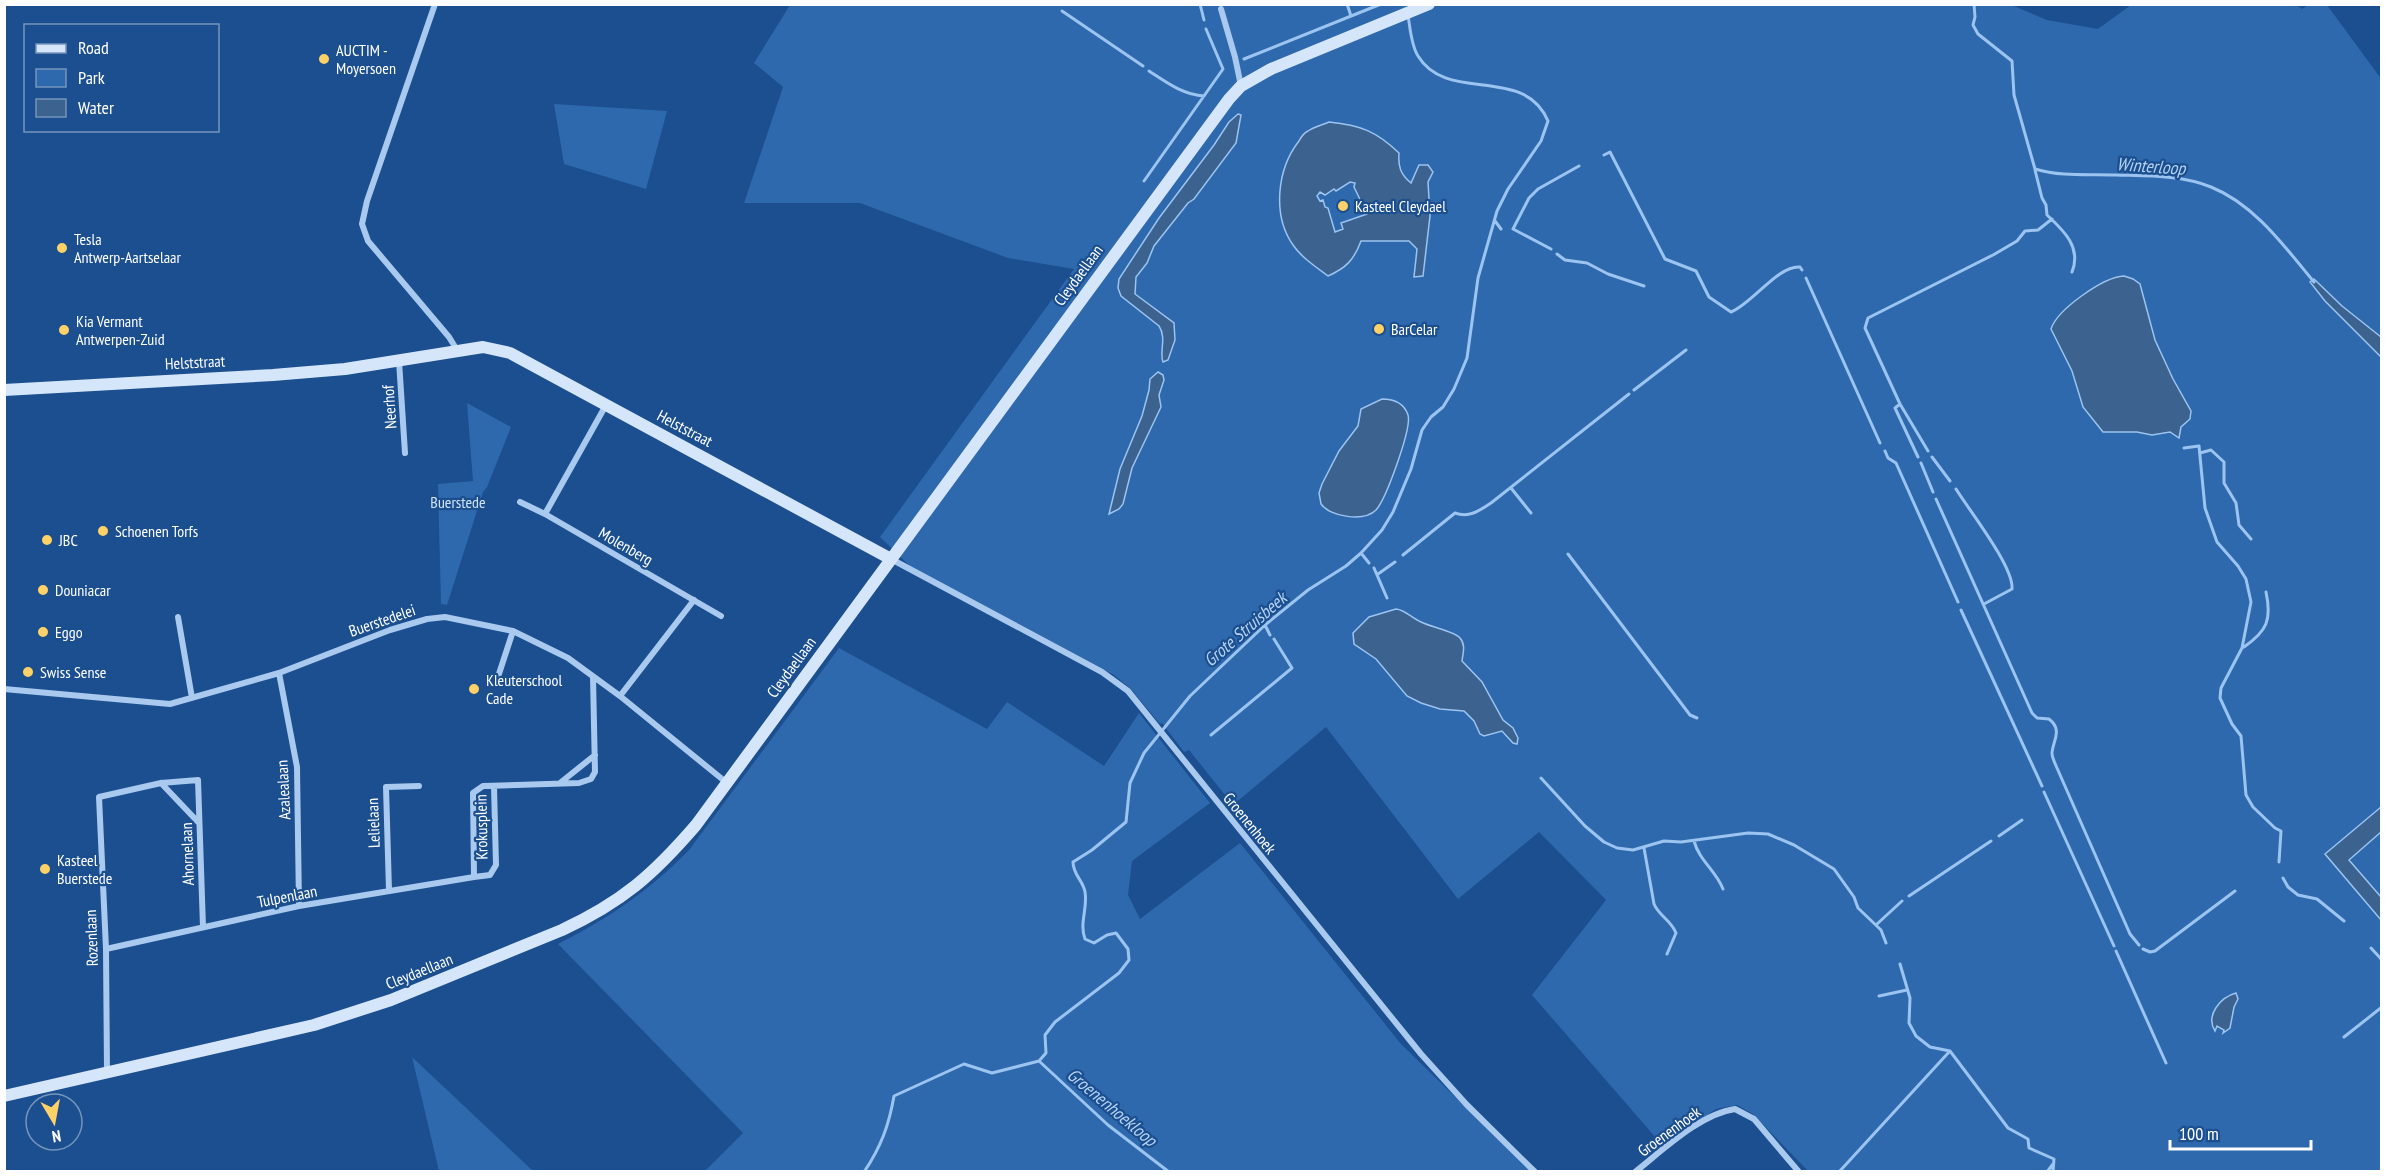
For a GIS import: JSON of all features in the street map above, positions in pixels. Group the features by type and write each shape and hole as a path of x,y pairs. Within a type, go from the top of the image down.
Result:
{"street":[{"path":"435,4 367,201 362,224 368,241 449,337 457,350"},
{"name":"Cleydaellaan","path":"4,1096 314,1025 357,1012 562,930 595,915 628,893 664,862 696,825 1216,114 1241,86 1271,69 1429,4"},
{"path":"1221,9 1241,86"},
{"name":"Helststraat","path":"4,390 345,369 483,347 510,353 891,559"},
{"name":"Neerhof","path":"399,360 405,453"},
{"path":"545,514 606,405"},
{"name":"Molenberg","path":"520,502 545,514 721,616"},
{"name":"Groenenhoek","path":"891,559 1112,678 1128,691 1421,1054 1467,1105 1535,1172"},
{"path":"620,696 694,600"},
{"path":"178,617 192,698"},
{"name":"Buerstedelei","path":"4,689 170,704 279,673 390,630 427,619 445,617 513,631 568,658 620,696 727,783"},
{"path":"496,683 513,631"},
{"name":"Azalealaan","path":"279,673 297,767 299,906"},
{"path":"494,786 579,783 591,779 596,772 593,677"},
{"path":"560,784 595,755"},
{"name":"Rozenlaan","path":"107,1072 106,950 99,796 161,783 198,780"},
{"name":"Ahornelaan","path":"198,780 203,927"},
{"path":"161,783 199,823"},
{"name":"Lelielaan","path":"389,891 386,787 419,786"},
{"name":"Krokusplein","path":"483,786 494,786 496,866 490,874 474,877 473,793 483,786"},
{"name":"Tulpenlaan","path":"106,950 299,906 474,877"},
{"name":"Groenenhoek","path":"1635,1172 1692,1128 1719,1113 1735,1109 1754,1119 1799,1172"}],"green space":[{"path":"2009,4 2047,20 2098,29 2131,5 2295,4 2302,9 2308,5 2327,5 2382,80 2381,1171 1808,1171 1753,1114 1737,1105 1716,1109 1663,1146 1532,995 1606,900 1539,832 1458,899 1326,727 1233,805 1189,750 1184,752 1162,723 1160,724 1131,689 1114,675 912,568 880,537 1074,269 1008,258 860,203 744,203 783,87 754,63 790,5"},
{"path":"554,104 667,111 646,189 564,164"},
{"name":"Buerstede","path":"467,403 511,427 483,492 447,605 441,604 438,484 473,481"},
{"path":"839,648 987,729 1007,702 1104,766 1139,713 1210,803 1132,861 1128,895 1140,919 1240,843 1401,1044 1531,1171 705,1171 743,1133 558,944 628,903 689,850"},
{"path":"412,1057 533,1171 439,1171"}],"water":[{"path":"1238,114 1241,115 1236,143 1194,199 1188,203 1154,246 1147,263 1136,277 1135,294 1174,323 1175,340 1168,360 1163,362 1162,335 1159,326 1121,296 1118,288 1119,279 1159,218 1229,122"},
{"path":"1329,122 1359,127 1383,139 1399,153 1400,170 1411,183 1419,165 1428,165 1433,172 1428,182 1430,216 1423,276 1414,277 1417,249 1409,241 1361,241 1349,263 1328,276 1293,245 1282,220 1280,192 1282,178 1292,152 1303,135","holes":["1350,182 1355,183 1354,187 1367,214 1341,223 1343,229 1335,232 1328,208 1317,196 1320,192 1325,195"]},
{"path":"2124,276 2140,284 2155,340 2191,411 2190,419 2181,427 2179,438 2170,432 2152,435 2137,432 2103,432 2083,407 2072,371 2051,329 2055,321 2071,304 2093,288"},
{"path":"2314,279 2342,306 2381,337 2381,357 2325,301 2310,282"},
{"path":"1158,372 1163,375 1164,380 1159,395 1161,407 1132,468 1123,504 1109,514 1120,469 1142,416 1150,379"},
{"path":"1382,399 1398,402 1408,415 1406,434 1397,463 1376,510 1364,516 1339,515 1321,504 1319,493 1322,484 1339,451 1358,426 1361,409"},
{"path":"1396,609 1460,638 1464,646 1462,661 1482,682 1503,720 1513,728 1518,738 1517,744 1513,743 1502,731 1484,736 1480,734 1474,721 1464,711 1440,709 1407,696 1376,659 1354,644 1353,633 1369,617"},
{"path":"2381,807 2381,832 2349,860 2381,897 2381,920 2325,854"},
{"path":"2236,993 2238,999 2230,1028 2223,1033 2224,1030 2217,1026 2215,1031 2212,1025 2213,1013 2225,998"}],"waterway":[{"path":"1200,4 1204,20"},
{"path":"1347,4 1351,16"},
{"path":"1244,59 1381,4"},
{"name":"Winterloop","path":"1974,4 1973,25 1978,34 2012,61 2014,95 2035,169 2065,174 2164,177 2188,180 2211,187 2227,195 2255,215 2314,282"},
{"path":"1062,11 1143,66"},
{"name":"Grote Struisbeek","path":"864,1172 884,1136 894,1096 964,1064 992,1073 1039,1061 1046,1053 1045,1035 1055,1022 1119,973 1129,960 1128,949 1116,933 1107,935 1094,943 1085,939 1083,933 1085,892 1073,862 1092,850 1126,822 1130,783 1144,753 1190,696 1265,625 1308,590 1346,566 1382,530 1393,512 1411,469 1422,430 1431,417 1443,407 1454,389 1467,358 1478,278 1497,211 1508,189 1541,141 1548,121 1537,104 1522,94 1504,88 1447,78 1431,70 1416,52 1408,15"},
{"path":"1144,181 1223,69 1206,29"},
{"path":"1149,71 1182,91 1204,96"},
{"path":"1604,155 1610,152 1665,259 1696,271 1709,297 1731,312 1783,272 1800,267 1802,270"},
{"path":"1551,249 1513,229 1529,198 1538,189 1579,166"},
{"path":"2035,170 2047,215 2065,233 2073,247 2075,255 2072,272"},
{"path":"1918,457 1895,408 1900,404 1865,328 1868,318 1993,255 2017,241 2025,231 2038,230 2052,219"},
{"path":"1495,221 1501,229"},
{"path":"1557,254 1565,260 1587,263 1608,274 1644,286"},
{"path":"1806,278 1880,443"},
{"path":"1634,390 1686,350"},
{"path":"1403,555 1455,513 1469,514 1491,503 1629,394"},
{"path":"1900,404 1928,451"},
{"path":"2184,448 2199,446 2205,508 2217,542 2246,579 2251,602 2242,648 2221,688 2220,698 2232,724 2241,736 2246,795 2253,807 2281,831 2279,862"},
{"path":"2200,453 2211,450 2224,462 2224,483 2236,503 2239,525 2251,539"},
{"path":"1885,451 1888,458 1896,463 1958,602"},
{"path":"1932,457 1950,481"},
{"path":"1921,463 1933,492"},
{"path":"1511,488 1531,513"},
{"path":"1956,489 1999,553 2011,579 2012,589 1984,604"},
{"path":"1936,499 2032,713 2037,718 2049,719 2056,727 2052,753 2054,760 2130,934 2139,945"},
{"path":"1361,553 1369,563"},
{"path":"1568,554 1690,715 1697,718"},
{"path":"1378,574 1395,562"},
{"path":"1374,568 1387,598"},
{"path":"2244,647 2258,636 2266,624 2268,617 2266,592"},
{"path":"1961,610 2042,786"},
{"path":"1265,625 1270,635"},
{"path":"1211,735 1292,668 1274,639"},
{"path":"1541,778 1585,826 1604,842 1617,848 1633,850 1664,841 1681,842 1748,833 1768,834 1794,845 1834,869 1854,897 1858,908 1881,930 1886,943"},
{"path":"2044,792 2114,946"},
{"path":"1999,836 2022,820"},
{"path":"1694,841 1696,848 1723,889"},
{"path":"1909,896 1991,841"},
{"path":"1644,848 1654,904 1676,933 1667,954"},
{"path":"2283,878 2288,887 2298,895 2317,899 2344,921"},
{"path":"2143,949 2150,952 2155,951 2235,891"},
{"path":"1877,924 1902,901"},
{"path":"2371,948 2382,960"},
{"path":"2116,951 2166,1063"},
{"path":"1900,964 1910,998 1909,1023 1916,1036 1930,1047 1950,1051 2008,1128 2028,1139 2029,1148 2054,1159 2053,1172"},
{"path":"1879,996 1907,990"},
{"path":"2344,1037 2382,1007"},
{"path":"1839,1172 1949,1052"},
{"name":"Groenenhoekloop","path":"1039,1061 1108,1125 1169,1172"},
{"path":"2047,1172 2053,1164"}],"place":[{"name":"AUCTIM - Moyersoen","path":"324,59"},
{"name":"Kasteel Cleydael","path":"1343,206"},
{"name":"Tesla Antwerp-Aartselaar","path":"62,248"},
{"name":"BarCelar","path":"1379,329"},
{"name":"Kia Vermant Antwerpen-Zuid","path":"64,330"},
{"name":"Schoenen Torfs","path":"103,531"},
{"name":"JBC","path":"47,540"},
{"name":"Douniacar","path":"43,590"},
{"name":"Eggo","path":"43,632"},
{"name":"Swiss Sense","path":"28,672"},
{"name":"Kleuterschool Cade","path":"474,689"},
{"name":"Kasteel Buerstede","path":"45,869"}]}
